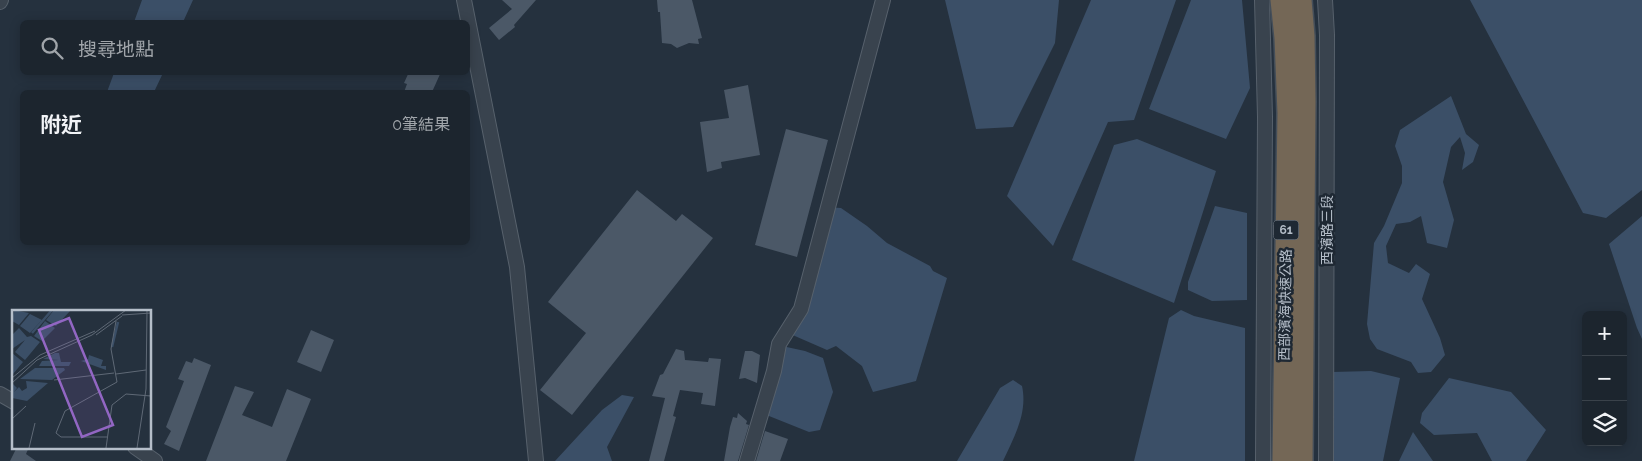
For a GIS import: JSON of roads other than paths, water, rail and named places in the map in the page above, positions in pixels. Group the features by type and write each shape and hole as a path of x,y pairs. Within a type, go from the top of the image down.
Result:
{"highway":[{"name":"西部濱海快速公路","path":"1281,0 1285,38 1288,113 1283,461"},
{"name":"西部濱海快速公路","path":"1301,0 1304,36 1305,102 1302,461"}],"street":[{"path":"464,0 468,20"},
{"path":"747,461 774,371 779,344 801,309 883,0"},
{"path":"1262,0 1265,117 1263,461"},
{"name":"西濱路三段","path":"1325,0 1327,35 1326,461"},
{"path":"470,30 517,268 536,461"},
{"path":"0,394 12,401"},
{"path":"136,448 155,461"}],"water":[{"path":"142,0 193,0 184,20 135,20"},
{"path":"945,0 1059,0 1055,43 1013,127 976,129"},
{"path":"1091,0 1176,0 1134,120 1108,122 1053,246 1007,196"},
{"path":"1191,0 1242,0 1250,88 1226,139 1149,109"},
{"path":"1470,0 1642,0 1642,190 1606,218 1583,213"},
{"path":"113,75 162,75 155,90 108,90"},
{"path":"1451,96 1466,134 1479,145 1473,162 1462,170 1465,153 1460,137 1451,147 1443,182 1454,220 1447,248 1427,243 1421,216 1410,222 1396,224 1386,246 1388,263 1409,273 1416,264 1430,274 1422,299 1440,338 1445,355 1431,372 1418,373 1411,362 1377,349 1370,339 1367,324 1374,243 1384,226 1402,183 1402,166 1395,146 1400,130"},
{"path":"1137,139 1216,171 1174,303 1072,260 1114,145"},
{"path":"1215,206 1247,213 1247,300 1212,301 1188,290 1188,282"},
{"path":"825,207 841,208 887,243 930,266 933,271 947,278 916,381 873,392 862,366 836,346 827,350 788,333"},
{"path":"1642,216 1642,339 1609,244"},
{"path":"1181,310 1194,316 1245,328 1245,461 1134,461 1169,318"},
{"path":"782,346 805,351 823,358 833,392 820,430 809,432 764,414"},
{"path":"1371,371 1400,378 1383,461 1331,461 1332,372"},
{"path":"1449,378 1511,392 1546,430 1526,461 1492,461 1477,433 1434,435 1420,423 1422,413"},
{"path":"1013,380 1022,386 1022,415 1003,461 957,461 1000,388"},
{"path":"622,395 634,397 607,447 612,461 555,461 602,410"},
{"path":"1413,432 1433,461 1399,461"}]}
